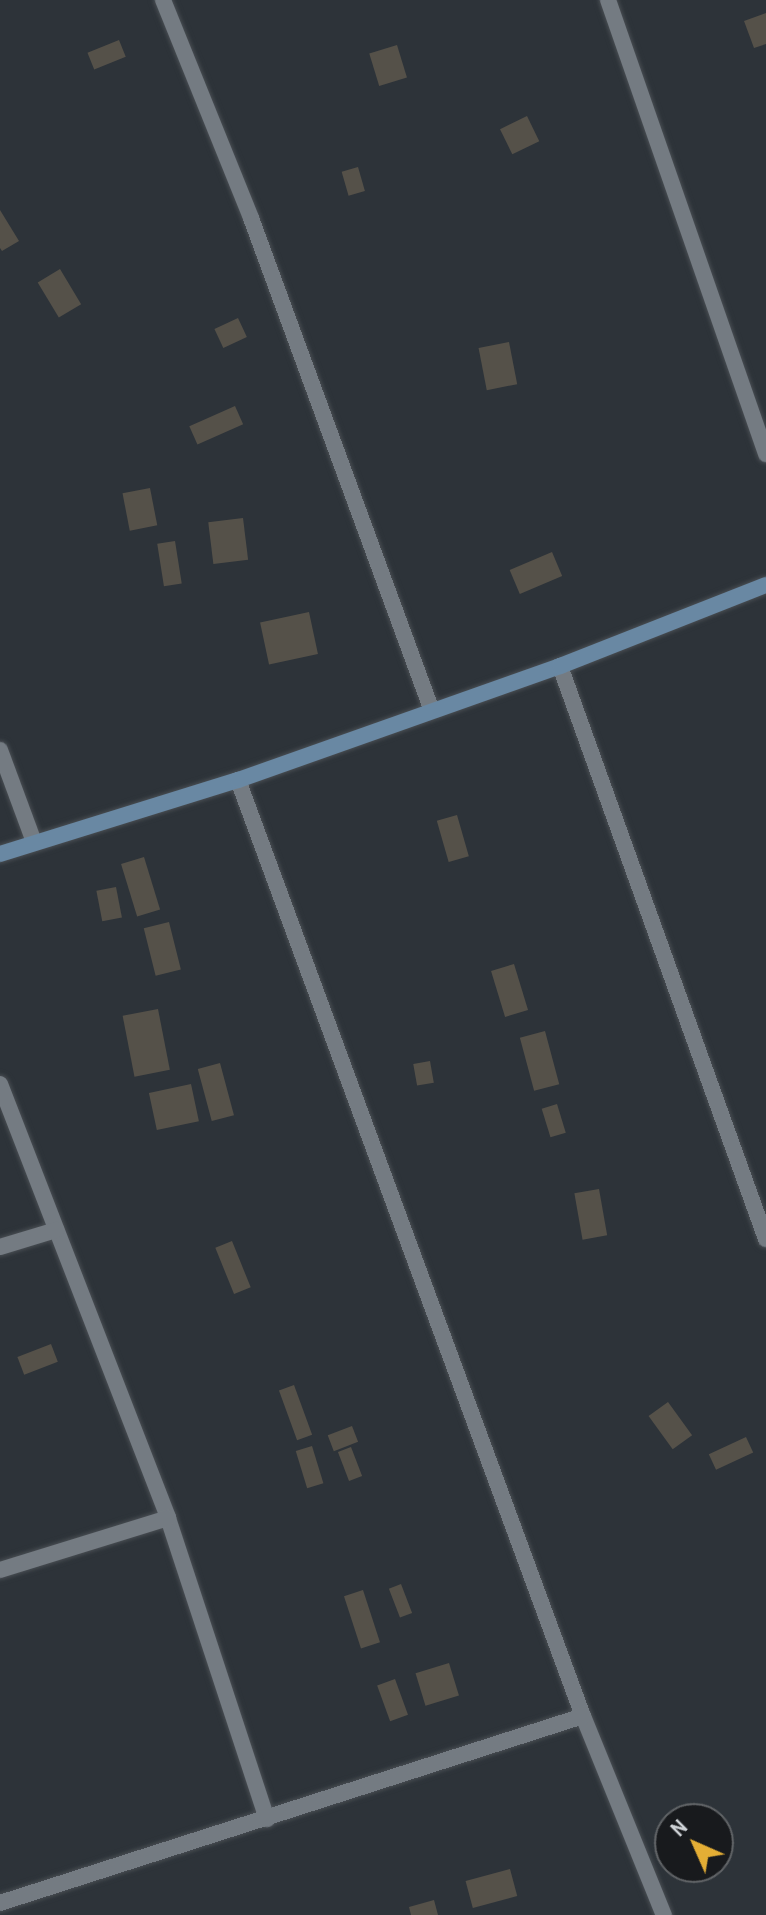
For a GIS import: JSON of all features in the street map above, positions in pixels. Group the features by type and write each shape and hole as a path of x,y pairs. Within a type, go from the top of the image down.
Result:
{"street":[{"path":"163,0 262,247 432,711"},
{"path":"608,0 766,454"},
{"path":"0,854 238,780 560,666 766,585"},
{"path":"560,666 766,1239"},
{"path":"0,750 34,842"},
{"path":"238,780 583,1716 664,1915"},
{"path":"0,1084 168,1518 267,1819"},
{"path":"0,1247 56,1230"},
{"path":"0,1570 168,1518"},
{"path":"0,1903 583,1716"}],"building":[{"path":"766,13 766,44 754,48 744,21"},
{"path":"119,40 126,57 94,69 87,53"},
{"path":"397,45 407,78 379,86 369,53"},
{"path":"527,116 539,141 512,154 500,129"},
{"path":"358,167 365,191 349,196 342,172"},
{"path":"0,210 19,241 2,251 0,248"},
{"path":"60,269 81,304 59,318 38,282"},
{"path":"238,318 247,337 223,348 214,329"},
{"path":"509,342 517,384 487,390 479,348"},
{"path":"235,406 243,424 197,445 189,426"},
{"path":"150,488 157,525 130,531 123,493"},
{"path":"243,518 248,560 213,564 208,522"},
{"path":"175,541 182,583 164,586 157,544"},
{"path":"552,552 562,576 520,594 510,570"},
{"path":"309,612 318,654 269,664 260,622"},
{"path":"457,815 469,856 449,862 437,821"},
{"path":"144,857 160,910 137,917 121,864"},
{"path":"116,887 122,917 102,921 96,891"},
{"path":"169,922 181,970 156,976 144,928"},
{"path":"514,964 528,1010 505,1017 491,971"},
{"path":"158,1009 170,1070 134,1077 123,1016"},
{"path":"545,1031 559,1084 534,1091 520,1038"},
{"path":"430,1061 434,1083 417,1086 413,1064"},
{"path":"220,1063 234,1115 212,1121 198,1069"},
{"path":"191,1084 199,1121 157,1130 149,1093"},
{"path":"557,1104 566,1133 550,1137 542,1109"},
{"path":"599,1189 607,1235 583,1240 574,1193"},
{"path":"232,1241 251,1287 234,1294 215,1248"},
{"path":"51,1344 58,1362 24,1375 17,1357"},
{"path":"294,1385 312,1435 297,1440 279,1390"},
{"path":"668,1402 692,1435 673,1449 649,1416"},
{"path":"352,1426 358,1442 334,1451 328,1435"},
{"path":"746,1437 753,1452 716,1470 709,1454"},
{"path":"312,1446 323,1483 307,1488 296,1451"},
{"path":"351,1447 362,1476 349,1481 338,1452"},
{"path":"401,1584 412,1613 400,1618 389,1589"},
{"path":"363,1590 380,1642 361,1648 344,1596"},
{"path":"449,1663 459,1696 425,1706 416,1673"},
{"path":"395,1679 408,1715 390,1721 377,1685"},
{"path":"510,1869 517,1896 473,1908 466,1881"},
{"path":"434,1900 438,1915 411,1915 409,1907"}]}
